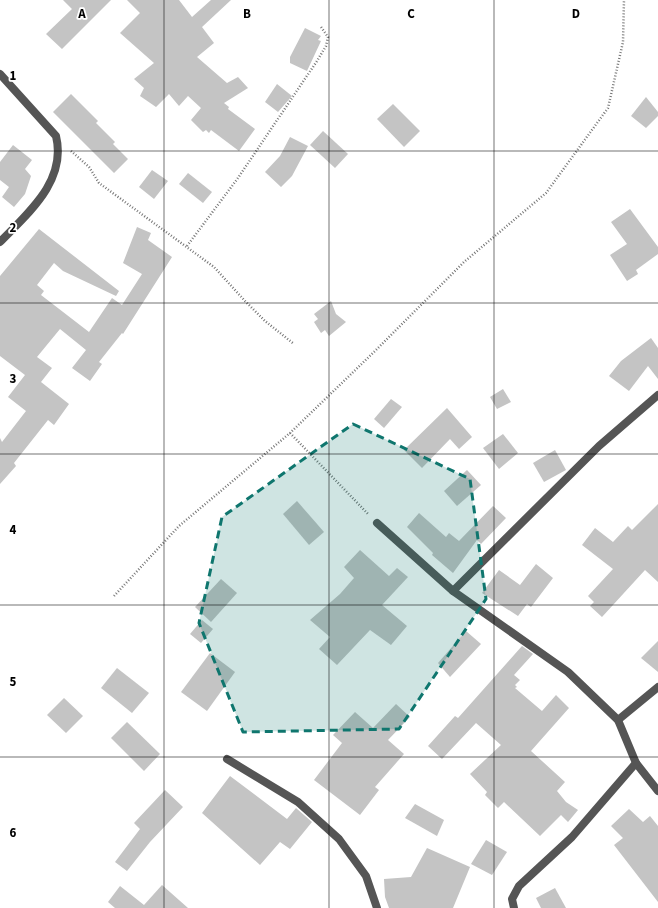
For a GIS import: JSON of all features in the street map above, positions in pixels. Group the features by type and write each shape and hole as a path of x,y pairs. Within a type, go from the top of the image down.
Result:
{"street":[{"path":"0,74 56,136 59,149 49,186 35,206 0,242"},
{"path":"454,591 599,446 658,395"},
{"path":"376,523 454,591 568,672 618,720 636,763 658,792"},
{"path":"618,720 658,687"},
{"path":"227,759 298,802 339,839 366,876 377,908"},
{"path":"514,908 512,899 519,886 572,837 636,763"}],"path":[{"path":"114,596 179,526 290,433 464,262 546,193 608,108 623,42 624,0"},
{"path":"187,246 238,178 318,61 326,46 328,37 321,27"},
{"path":"56,136 89,168 99,183 214,267 265,321 294,344"},
{"path":"290,433 376,523"}],"highlighted area":[{"path":"353,424 470,479 486,599 399,729 243,732 199,623 222,517"}],"building":[{"path":"63,0 111,0 62,49 46,34 72,9"},
{"path":"127,0 179,0 192,17 211,0 231,0 202,27 214,43 197,57 227,83 238,77 248,88 224,103 229,107 228,109 255,129 239,151 211,130 209,133 206,130 203,132 191,120 201,108 188,96 179,106 169,94 156,107 140,96 144,88 134,79 154,63 120,33 140,13"},
{"path":"305,28 321,36 318,40 321,41 307,71 290,63 290,57"},
{"path":"277,84 292,96 278,112 265,102"},
{"path":"71,94 98,121 96,123 115,142 113,144 128,159 114,173 53,112"},
{"path":"646,97 658,112 658,116 646,128 631,116"},
{"path":"393,104 420,131 404,147 377,119"},
{"path":"323,131 348,154 335,168 310,145"},
{"path":"290,137 308,146 292,176 281,187 265,172 280,156"},
{"path":"13,145 32,160 25,169 31,176 25,194 14,207 2,197 9,187 0,180 0,162"},
{"path":"152,170 168,181 154,199 139,187"},
{"path":"188,173 212,192 203,203 179,184"},
{"path":"630,209 658,247 658,254 636,270 638,274 627,281 610,255 627,244 611,222"},
{"path":"137,227 151,233 148,240 172,257 123,334 122,333 99,362 102,364 90,381 72,368 86,350 60,329 37,357 52,368 41,382 69,404 54,425 48,420 14,463 16,466 0,484 0,438 2,442 26,411 8,397 25,375 0,356 0,276 39,229 119,291 116,296 63,271 54,263 37,285 44,291 41,295 89,332 112,298 122,305 142,274 123,263"},
{"path":"331,301 336,314 346,322 329,336 325,330 321,333 314,322 318,319 314,314"},
{"path":"651,338 658,348 658,379 648,366 629,391 609,376 621,361"},
{"path":"503,389 511,402 497,409 490,397"},
{"path":"391,399 402,407 384,428 374,419"},
{"path":"447,408 472,437 459,449 450,439 422,468 404,450"},
{"path":"503,434 518,453 499,469 483,448"},
{"path":"555,450 566,470 544,482 533,463"},
{"path":"467,470 481,485 457,506 444,491"},
{"path":"297,501 324,532 309,545 283,514"},
{"path":"658,504 658,582 645,570 602,617 590,606 594,602 588,596 613,569 582,545 595,528 613,542 628,526 632,530"},
{"path":"493,506 506,518 481,544 477,540 453,573 432,555 433,553 407,527 419,513 446,537 449,533 459,541"},
{"path":"360,550 389,576 397,568 408,577 382,605 407,626 391,645 370,630 337,665 319,649 330,637 310,620 340,594 354,578 344,567"},
{"path":"536,564 553,578 531,607 527,604 518,616 482,593 499,570 520,585"},
{"path":"221,579 237,593 211,622 195,607"},
{"path":"202,620 213,629 201,643 190,634"},
{"path":"466,631 481,644 450,677 438,663"},
{"path":"658,641 658,672 641,658"},
{"path":"522,646 533,654 514,675 520,680 515,685 517,687 515,688 542,711 556,695 569,708 531,751 565,782 557,791 566,802 578,810 568,822 561,815 540,836 504,802 498,808 485,795 487,792 470,774 501,745 476,723 442,759 428,746 455,716 458,718"},
{"path":"210,653 235,672 207,711 181,692"},
{"path":"117,668 149,693 132,713 101,688"},
{"path":"64,698 83,716 66,733 47,715"},
{"path":"396,704 410,717 388,740 404,754 375,787 379,790 360,815 314,780 342,743 333,735 355,712 373,728"},
{"path":"127,722 160,754 144,771 111,738"},
{"path":"230,776 287,819 296,808 312,822 290,849 280,842 260,865 202,813"},
{"path":"165,790 183,807 150,842 127,871 115,862 140,829 134,823"},
{"path":"415,804 444,820 437,836 405,818"},
{"path":"629,809 643,822 650,816 658,826 658,902 614,845 623,838 611,826"},
{"path":"486,840 507,852 492,875 471,864"},
{"path":"427,848 470,867 453,908 389,908 385,897 384,879 411,877"},
{"path":"162,885 188,908 115,908 108,902 120,886 144,905"},
{"path":"555,888 566,908 541,908 536,898"}]}
